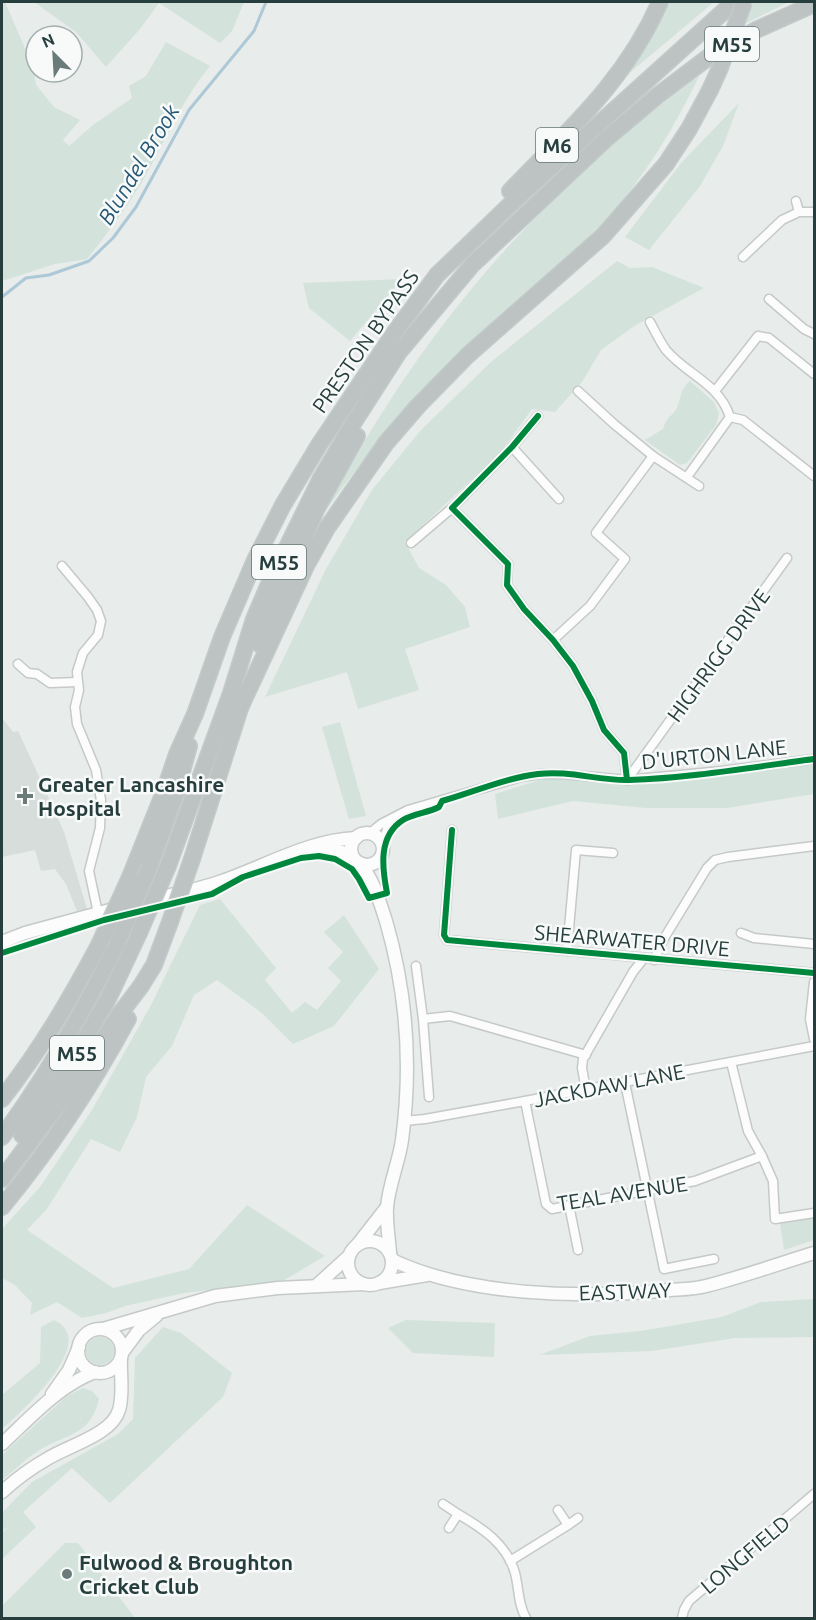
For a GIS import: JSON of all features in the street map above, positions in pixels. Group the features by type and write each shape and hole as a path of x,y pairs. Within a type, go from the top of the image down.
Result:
{"highway":[{"name":"M6","path":"437,275 511,190 549,153 604,93 629,60 660,2"},
{"name":"PRESTON BYPASS","path":"195,714 235,604 283,505 357,388 437,275 517,198 734,2"},
{"name":"M55","path":"240,708 306,566 327,528 386,443 418,406 468,355 603,236 666,164 689,129 710,90 744,2"},
{"name":"PRESTON BYPASS","path":"450,288 550,191 657,96 710,56 756,30 814,4"},
{"name":"M55","path":"2,1179 73,1085 154,965 192,859 261,636 316,510 372,409 450,288"},
{"name":"M55","path":"2,1164 75,1056 108,999 139,933 168,866 231,693 254,619 286,547 321,478 399,352 450,288"},
{"name":"M55","path":"2,1137 63,1044 118,941 149,868 176,793 195,714"},
{"name":"M55","path":"2,1099 54,1027 99,945 130,877 177,754 195,714"},
{"name":"M55","path":"2,1207 86,1091 128,1019 141,986"}],"main road":[{"path":"48,1400 69,1370 87,1333 215,1296 317,1284 377,1284 388,1276 392,1268 387,1207 402,1141 408,1060 405,1016 394,950 377,891 351,849 356,838 361,834 370,834 378,838 382,850 377,891"},
{"path":"2,942 25,933 98,913 219,883 311,847 346,838 356,838"},
{"path":"311,847 342,852 357,860 373,864 382,850"},
{"path":"317,1284 349,1256 387,1207"},
{"path":"358,1244 374,1241 386,1247 391,1256"},
{"name":"EASTWAY","path":"391,1256 409,1268 486,1286 537,1292 620,1294 704,1287 814,1253"},
{"path":"349,1256 348,1266 352,1275 364,1284"},
{"name":"EASTWAY","path":"377,1284 431,1274"},
{"path":"2,1444 48,1400 79,1378 111,1370 117,1365 139,1330 162,1312"},
{"path":"2,1492 47,1458 90,1438 112,1422 119,1411 122,1356 119,1339 112,1332 103,1329"},
{"path":"79,1346 79,1355 87,1369 97,1372 112,1382 121,1398"}],"street":[{"path":"796,201 799,212"},
{"path":"743,257 782,220 799,212 814,212"},
{"path":"769,299 804,329 814,334"},
{"path":"650,322 666,350 715,391 725,403 730,417"},
{"path":"715,391 759,336 769,338 814,374"},
{"path":"578,391 653,456 699,486"},
{"path":"411,543 452,507 512,447 538,416"},
{"path":"730,417 743,420 814,476"},
{"path":"687,477 730,417"},
{"path":"512,447 560,499"},
{"path":"553,640 590,606 625,559 596,532 653,456"},
{"path":"452,507 508,564 507,585 524,609 573,666 592,701 604,730 624,753 627,780"},
{"name":"HIGHRIGG DRIVE","path":"627,780 787,558"},
{"path":"62,566 88,597 101,621 98,635 83,654 77,672 79,690 75,707 77,724 96,770 101,800 100,828 89,871 98,913"},
{"path":"18,664 28,673 37,674 50,683 77,682"},
{"name":"D'URTON LANE","path":"370,834 381,824 408,810 513,779 540,774 627,780 814,759"},
{"name":"D'URTON LANE","path":"382,850 387,830 408,810"},
{"name":"SHEARWATER DRIVE","path":"452,831 444,936 447,939 654,960 814,973"},
{"path":"654,960 663,940 707,868 715,860 814,846"},
{"path":"567,951 576,850 613,853"},
{"path":"741,933 754,938 814,944"},
{"path":"586,1090 582,1068 586,1055 633,972 644,958"},
{"path":"416,966 429,1097"},
{"path":"814,982 810,1019 814,1039"},
{"path":"423,1019 450,1016 586,1055"},
{"name":"JACKDAW LANE","path":"404,1121 625,1083 814,1046"},
{"path":"731,1062 748,1131 762,1156 772,1181 775,1219 814,1213"},
{"path":"625,1083 664,1269 714,1259"},
{"name":"TEAL AVENUE","path":"525,1101 546,1204 552,1209 695,1181 762,1156"},
{"path":"569,1205 578,1250"},
{"name":"LONGFIELD","path":"682,1618 690,1601 814,1494"},
{"path":"443,1504 490,1534 510,1561 515,1573 522,1612 526,1618"},
{"path":"558,1510 568,1525"},
{"path":"449,1528 458,1514"},
{"path":"510,1561 578,1518"}],"shaded area":[{"path":"2,2 5,2 24,46 24,84 36,84 54,107 80,120 63,140 69,146 93,125 132,98 129,86 146,76 166,42 210,66 182,107 137,191 87,259 55,264 2,281"},
{"path":"34,2 244,2 232,31 220,43 159,3 140,29 106,67 84,41 84,24 65,24"},
{"path":"667,2 714,2 627,75 651,37"},
{"path":"748,2 789,2 742,25"},
{"path":"699,76 654,158 612,214 596,232 436,376 387,431 327,509 363,444 401,383 487,270 535,218 586,169 641,121"},
{"path":"739,103 723,146 700,186 649,250 625,237 682,162"},
{"path":"617,261 630,268 652,267 704,288 634,326 601,350 582,382 555,412 532,409 500,453 405,542 419,568 446,585 465,607 470,627 405,649 419,690 358,709 347,672 265,697 326,569 372,490 421,430 491,362"},
{"path":"402,279 350,341 309,308 303,283"},
{"path":"690,381 714,402 719,413 716,425 687,463 680,465 645,440 663,429 677,408 682,391"},
{"name":"Greater Lancashire Hospital","path":"2,718 13,732 18,731 64,832 87,909 77,911 66,884 55,869 41,871 35,850 2,857"},
{"path":"340,722 366,816 349,819 322,727"},
{"path":"814,763 814,794 727,808 646,808 573,801 498,819 495,794 549,777 721,774"},
{"path":"220,899 276,968 265,980 292,1013 305,1002 317,1010 341,981 328,968 343,952 324,932 344,915 379,969 334,1026 293,1044 263,1014 217,980 194,995 172,1046 146,1077 137,1117 120,1152 91,1139 47,1209 27,1230 113,1288 189,1269 247,1205 325,1256 281,1282 184,1293 82,1318 57,1302 30,1315 32,1303 15,1285 2,1278 2,1229 40,1187 92,1110 150,1007 200,905"},
{"path":"804,1214 814,1215 814,1240 784,1250 780,1223"},
{"path":"814,1299 814,1337 735,1338 652,1351 539,1355 590,1336 641,1331 722,1317 761,1302"},
{"path":"54,1320 66,1330 68,1344 63,1359 39,1393 2,1429 2,1395 40,1363 41,1327"},
{"path":"406,1320 495,1323 494,1357 413,1353 388,1328"},
{"path":"163,1327 181,1333 232,1373 223,1397 110,1503 72,1468 23,1512 36,1527 2,1559 2,1533 9,1526 2,1531 2,1513 32,1482 118,1434 133,1419 135,1358"},
{"path":"100,1337 110,1341 114,1351 110,1361 100,1365 90,1361 86,1351 90,1341"},
{"path":"83,1388 92,1391 99,1399 90,1421 76,1432 33,1454 2,1480 2,1455 67,1396"},
{"name":"Fulwood & Broughton Cricket Club","path":"65,1543 78,1543 135,1618 2,1618 2,1606"}],"waterway":[{"name":"Blundel Brook","path":"2,297 26,278 49,275 89,261 113,238 136,207 189,110 254,31 266,2"}],"cycle path":[{"path":"538,416 512,447 452,508 508,564 507,585 524,609 573,666 592,701 604,730 624,753 627,780"},
{"path":"2,953 104,920 212,894 243,877 301,858 319,856 335,859 352,869 369,898 387,893 384,853 389,834 395,827 407,818 439,807 442,801 514,779 550,773 618,780 652,779 814,759"},
{"path":"452,830 444,935 447,940 814,973"}],"place":[{"name":"Greater Lancashire Hospital","path":"25,796"},
{"name":"Fulwood & Broughton Cricket Club","path":"67,1574"}]}
